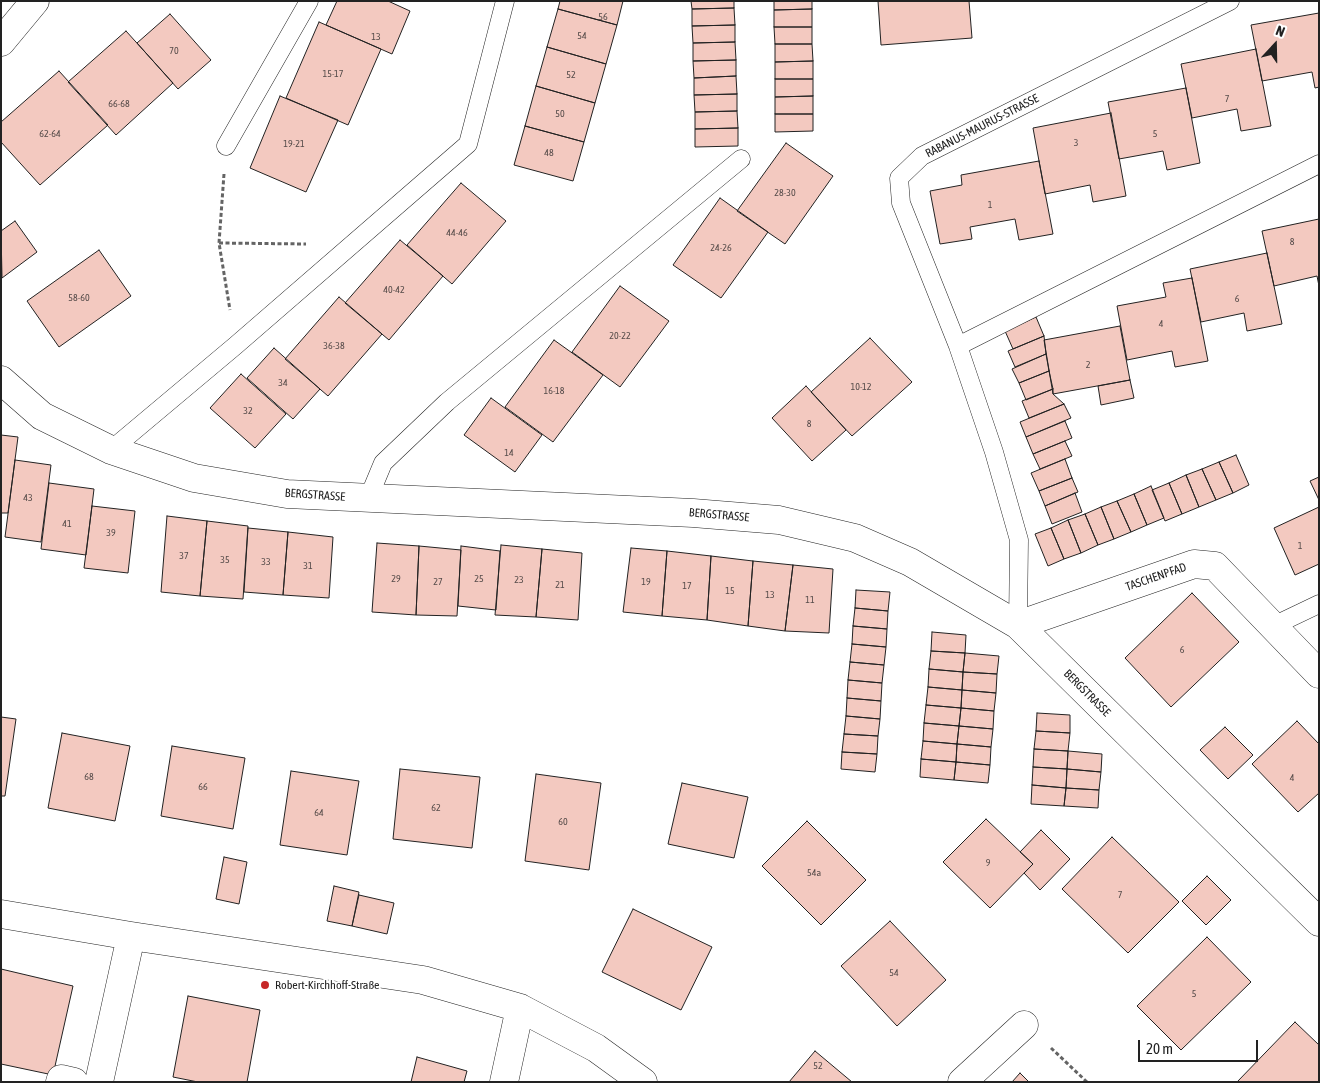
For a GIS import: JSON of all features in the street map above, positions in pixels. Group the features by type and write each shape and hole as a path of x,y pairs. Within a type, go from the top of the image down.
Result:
{"street":[{"path":"1,42 35,1"},
{"name":"BERGSTRASSE","path":"1,380 42,416 111,450 194,478 287,494 693,513 779,520 854,538 902,559 1018,624 1319,922"},
{"name":"TASCHENPFAD","path":"1018,624 1194,564 1215,566 1319,674"},
{"path":"1,914 131,936 423,980 520,1008 596,1048 643,1082"},
{"path":"100,1082 131,936"},
{"path":"504,1082 520,1008"},
{"path":"962,1082 1024,1025"},
{"path":"60,1082 61,1079 74,1082"}],"lane":[{"path":"226,146 309,1"},
{"path":"111,450 236,346 468,144 505,1"},
{"name":"RABANUS-MAURUS-STRASSE","path":"1018,624 1019,540 994,452 958,346 901,204 899,178 922,156 1230,1"},
{"path":"368,499 383,463 447,402 741,159"},
{"path":"958,346 1319,164"},
{"path":"1273,626 1319,604"}],"path":[{"path":"226,146 219,243 236,346"},
{"path":"219,243 352,244"},
{"path":"1024,1025 1087,1082"}],"building":[{"path":"337,1 388,1 410,11 392,54 326,25"},
{"path":"560,1 623,1 617,25 558,9"},
{"path":"691,1 734,1 734,8 692,9"},
{"path":"774,1 812,1 812,9 774,10"},
{"path":"878,1 969,1 972,38 881,45"},
{"path":"734,8 735,25 692,26 692,9"},
{"path":"558,9 617,25 606,64 547,47"},
{"path":"812,9 812,27 774,27 774,10"},
{"path":"1319,13 1319,87 1315,88 1312,72 1262,81 1251,25"},
{"path":"170,14 211,60 178,89 137,43"},
{"path":"319,22 381,49 348,125 286,98"},
{"path":"735,25 735,42 693,43 692,26"},
{"path":"774,27 812,27 812,44 775,44"},
{"path":"126,31 173,83 116,135 68,82"},
{"path":"735,42 736,60 693,61 693,43"},
{"path":"775,44 812,44 813,61 775,62"},
{"path":"547,47 606,64 595,103 536,86"},
{"path":"1256,49 1271,126 1241,131 1237,109 1192,118 1181,64"},
{"path":"736,60 736,76 694,78 693,61"},
{"path":"813,61 813,79 775,79 775,62"},
{"path":"59,71 108,125 40,185 1,142 1,122"},
{"path":"736,76 737,94 694,95 694,78"},
{"path":"775,79 813,79 813,96 775,97"},
{"path":"536,86 595,103 584,142 525,126"},
{"path":"1186,88 1200,163 1167,170 1163,151 1119,159 1108,102"},
{"path":"737,94 737,111 695,112 694,95"},
{"path":"280,96 338,120 306,192 250,168"},
{"path":"813,96 813,114 775,114 775,97"},
{"path":"737,111 738,128 695,129 695,112"},
{"path":"1111,113 1126,196 1093,202 1090,185 1045,194 1033,128"},
{"path":"775,114 813,114 813,131 775,132"},
{"path":"525,126 584,142 573,181 514,165"},
{"path":"738,128 738,146 695,147 695,129"},
{"path":"786,143 833,176 785,244 737,211"},
{"path":"1039,161 1053,234 1019,240 1015,219 970,227 972,239 940,244 930,191 962,185 961,175"},
{"path":"461,183 506,221 452,284 407,245"},
{"path":"720,198 768,232 721,298 673,265"},
{"path":"1319,219 1319,286 1317,276 1274,286 1262,231"},
{"path":"15,221 37,252 2,278 1,231"},
{"path":"400,240 443,276 389,340 345,303"},
{"path":"99,250 131,296 59,347 27,301"},
{"path":"1267,253 1282,324 1247,331 1244,313 1201,322 1190,269"},
{"path":"1192,278 1208,361 1175,367 1172,351 1127,360 1117,306 1166,297 1163,283"},
{"path":"620,286 669,321 620,387 572,352"},
{"path":"339,297 382,334 328,396 285,359"},
{"path":"1036,317 1044,336 1013,349 1005,331"},
{"path":"1120,326 1130,380 1053,394 1044,340"},
{"path":"1044,336 1046,354 1015,367 1008,351"},
{"path":"870,338 912,382 852,436 811,392"},
{"path":"554,340 603,375 553,442 505,407"},
{"path":"274,348 320,389 293,419 247,378"},
{"path":"1046,354 1049,371 1019,383 1012,369"},
{"path":"1049,371 1053,389 1026,400 1019,383"},
{"path":"241,374 286,414 255,448 210,408"},
{"path":"1130,380 1134,398 1101,405 1098,386"},
{"path":"806,386 846,430 812,461 772,418"},
{"path":"1053,389 1053,394 1064,404 1029,418 1022,401"},
{"path":"491,398 542,435 515,472 464,435"},
{"path":"1064,404 1071,418 1026,437 1020,422"},
{"path":"1065,421 1072,438 1033,454 1026,437"},
{"path":"1,435 18,437 8,513 1,513"},
{"path":"1065,441 1072,456 1040,469 1033,454"},
{"path":"1236,455 1249,485 1233,493 1219,462"},
{"path":"1065,459 1072,478 1039,491 1031,473"},
{"path":"15,460 51,465 41,542 5,537"},
{"path":"1219,462 1233,493 1216,500 1202,469"},
{"path":"1202,469 1216,500 1199,507 1186,475"},
{"path":"1186,475 1199,507 1182,514 1169,483"},
{"path":"1319,477 1319,500 1310,481"},
{"path":"1072,478 1078,492 1045,506 1039,491"},
{"path":"49,483 94,489 86,555 41,549"},
{"path":"1169,483 1182,514 1165,521 1152,490"},
{"path":"1151,486 1164,518 1147,525 1134,494"},
{"path":"1075,493 1082,512 1052,524 1045,506"},
{"path":"1134,494 1147,525 1131,532 1117,501"},
{"path":"1117,501 1131,532 1114,539 1101,507"},
{"path":"92,506 135,511 128,573 84,568"},
{"path":"1101,507 1114,539 1098,545 1085,514"},
{"path":"1319,507 1319,564 1295,575 1274,528"},
{"path":"1085,514 1098,545 1081,553 1068,520"},
{"path":"167,516 207,521 200,596 161,592"},
{"path":"1068,520 1081,553 1064,559 1051,528"},
{"path":"207,521 248,526 243,599 200,596"},
{"path":"248,528 288,532 283,595 244,592"},
{"path":"1051,528 1064,559 1048,566 1035,534"},
{"path":"288,532 333,537 329,598 283,595"},
{"path":"377,543 419,546 416,615 372,612"},
{"path":"501,545 542,549 536,617 495,615"},
{"path":"419,546 461,550 457,616 416,615"},
{"path":"461,546 500,551 496,610 458,606"},
{"path":"631,548 667,551 662,616 623,612"},
{"path":"542,549 582,553 578,620 536,617"},
{"path":"667,551 711,556 707,620 662,616"},
{"path":"711,556 753,561 748,626 707,620"},
{"path":"753,561 793,565 785,631 748,626"},
{"path":"793,565 833,569 829,633 785,631"},
{"path":"856,590 890,592 888,611 855,608"},
{"path":"1192,593 1239,642 1171,707 1125,658"},
{"path":"855,608 888,611 887,629 853,626"},
{"path":"853,626 887,629 886,647 852,644"},
{"path":"932,632 966,635 965,653 931,651"},
{"path":"852,644 886,647 884,665 850,662"},
{"path":"931,651 965,653 963,672 929,669"},
{"path":"965,653 999,656 997,674 963,672"},
{"path":"850,662 884,665 882,683 848,680"},
{"path":"929,669 963,672 962,690 928,687"},
{"path":"963,672 997,674 996,693 962,690"},
{"path":"848,680 882,683 881,701 847,698"},
{"path":"928,687 962,690 961,708 926,705"},
{"path":"962,690 996,693 994,711 961,708"},
{"path":"847,698 881,701 880,719 846,716"},
{"path":"926,705 961,708 959,726 924,723"},
{"path":"961,708 994,711 993,729 959,726"},
{"path":"1037,713 1070,715 1070,733 1036,731"},
{"path":"846,716 880,719 878,736 844,734"},
{"path":"1,717 16,719 5,796 1,796"},
{"path":"1297,721 1319,744 1319,793 1298,812 1252,764"},
{"path":"924,723 959,726 957,744 923,741"},
{"path":"959,726 993,729 991,747 957,744"},
{"path":"1225,727 1253,755 1228,779 1200,750"},
{"path":"1036,731 1070,733 1068,751 1034,749"},
{"path":"62,733 130,746 115,821 48,808"},
{"path":"844,734 878,736 877,754 842,752"},
{"path":"923,741 957,744 956,762 921,759"},
{"path":"957,744 991,747 990,765 956,762"},
{"path":"172,746 245,758 233,829 161,816"},
{"path":"1034,749 1068,751 1067,769 1033,767"},
{"path":"1068,751 1102,754 1101,772 1067,769"},
{"path":"842,752 877,754 875,772 841,769"},
{"path":"921,759 956,762 954,780 920,777"},
{"path":"956,762 990,765 988,783 954,780"},
{"path":"1033,767 1067,769 1066,788 1032,785"},
{"path":"400,769 480,777 472,848 393,839"},
{"path":"1067,769 1101,772 1099,790 1066,788"},
{"path":"291,771 359,781 347,855 280,845"},
{"path":"536,774 601,783 589,870 525,861"},
{"path":"682,783 748,797 734,858 668,844"},
{"path":"1032,785 1066,788 1064,806 1031,804"},
{"path":"1066,788 1099,790 1098,808 1064,806"},
{"path":"986,819 1033,864 990,908 943,862"},
{"path":"807,821 866,880 821,925 762,866"},
{"path":"1041,830 1070,859 1040,890 1024,873 1033,864 1020,852"},
{"path":"1112,837 1179,902 1128,953 1062,889"},
{"path":"224,857 247,862 239,904 216,899"},
{"path":"1207,876 1231,900 1206,925 1182,901"},
{"path":"334,886 359,892 352,926 327,921"},
{"path":"359,895 394,903 387,934 352,926"},
{"path":"633,909 712,947 681,1010 602,972"},
{"path":"890,921 946,980 897,1026 841,966"},
{"path":"1207,937 1251,982 1181,1050 1137,1006"},
{"path":"1,969 73,986 53,1075 1,1064"},
{"path":"188,996 260,1010 247,1082 198,1082 173,1077"},
{"path":"1295,1022 1319,1045 1319,1082 1237,1082"},
{"path":"815,1051 852,1082 789,1082"},
{"path":"417,1057 467,1071 464,1082 411,1082"},
{"path":"1020,1073 1029,1082 1012,1082"}],"place":[{"name":"Robert-Kirchhoff-Straße","path":"265,985"}]}
